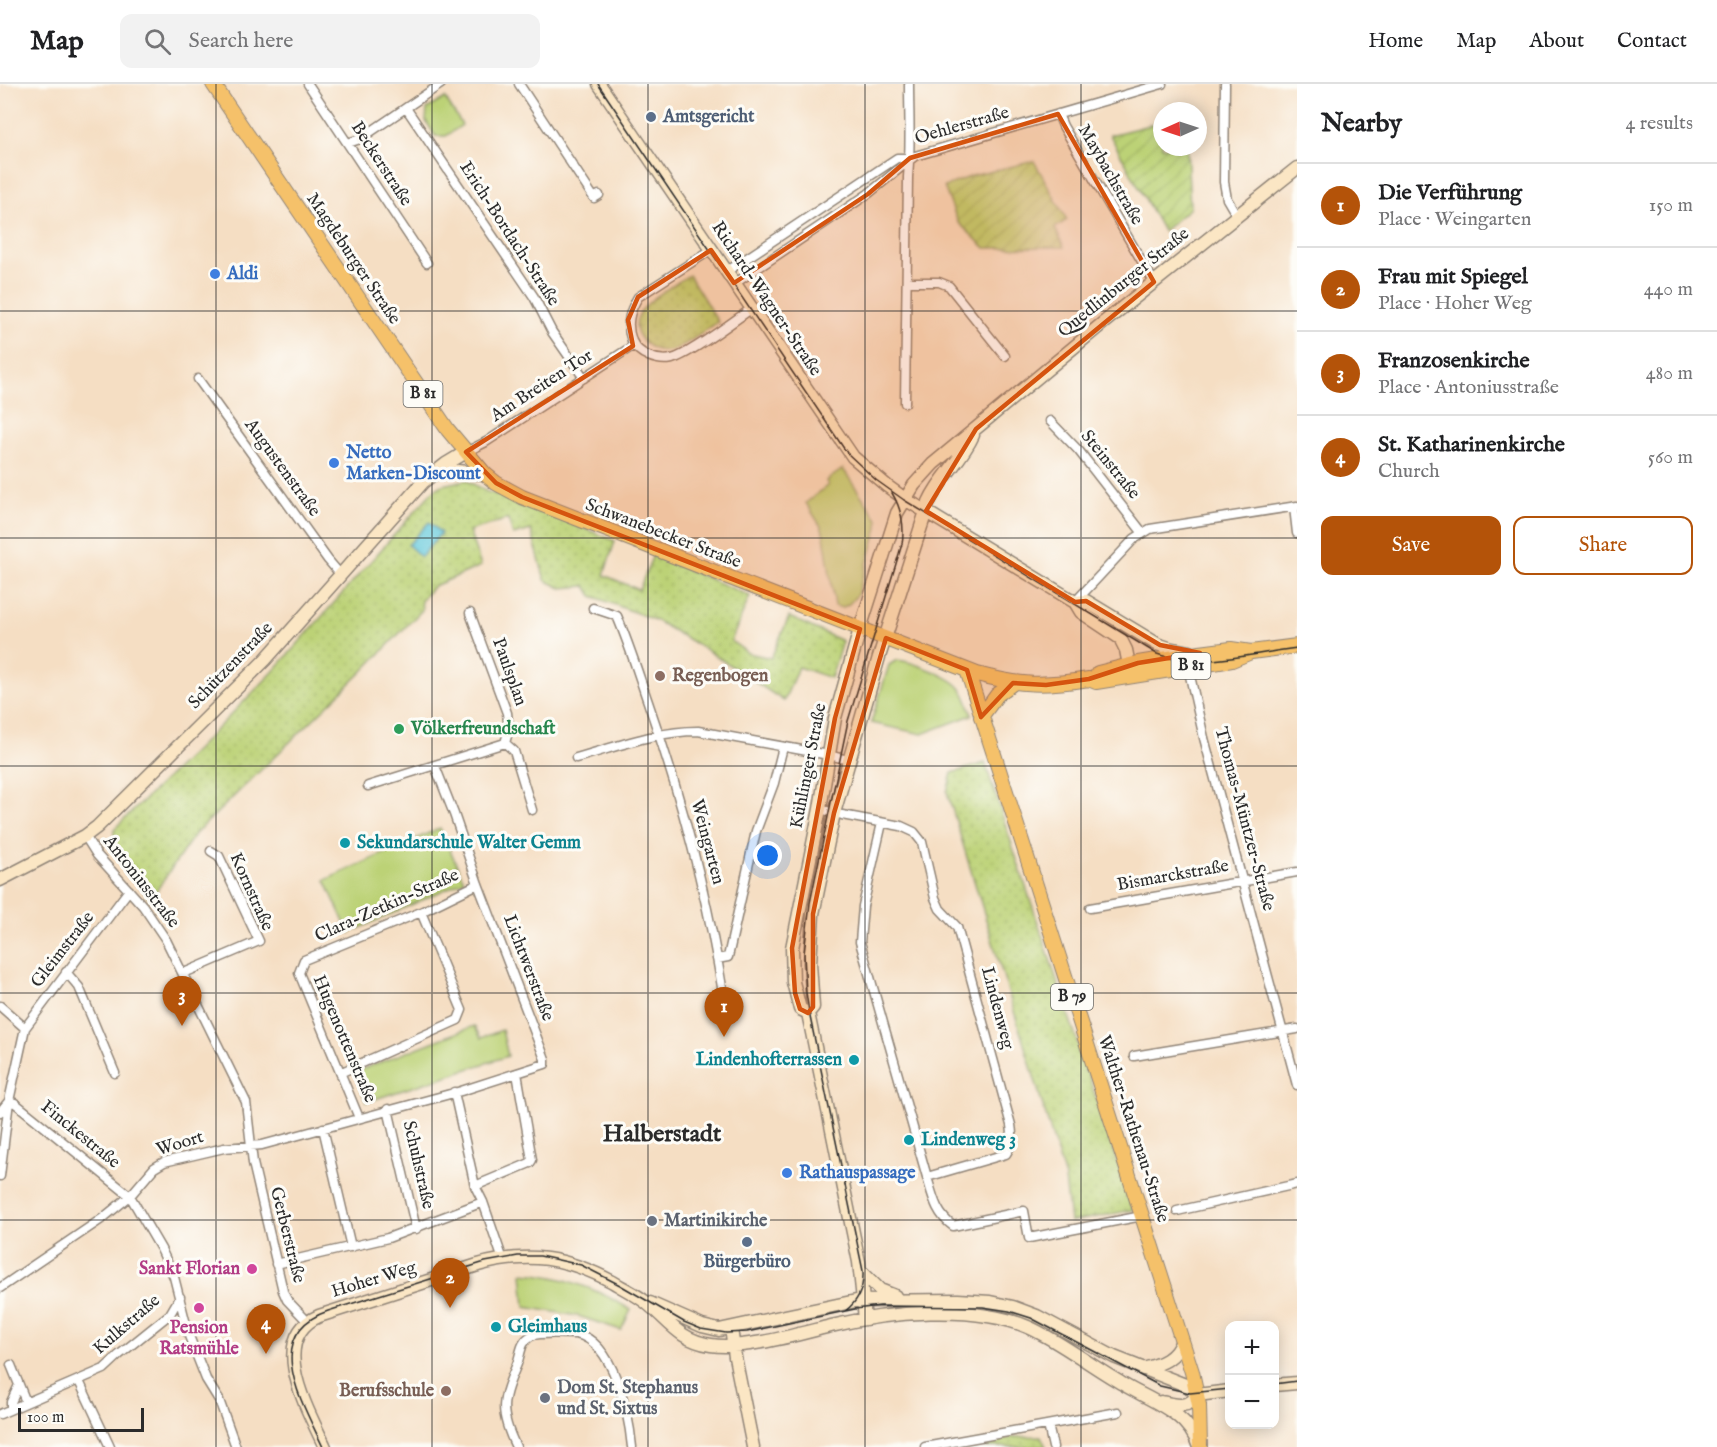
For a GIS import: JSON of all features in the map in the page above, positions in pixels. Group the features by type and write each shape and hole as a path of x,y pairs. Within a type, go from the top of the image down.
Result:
{"main road":[{"name":"Magdeburger Straße","path":"213,84 441,420 466,452"},
{"name":"Schwanebecker Straße","path":"466,452 485,474 509,491 547,508 860,629"},
{"name":"B 81","path":"860,629 966,670 1013,683 1046,685 1089,679 1099,673 1188,667 1232,660 1251,652 1297,646"},
{"name":"B 81","path":"1130,671 1200,653 1231,649 1251,652"},
{"name":"Walther-Rathenau-Straße","path":"966,670 1182,1340 1197,1395"},
{"path":"981,717 997,695 1013,683"},
{"name":"B 79","path":"1197,1395 1201,1419 1200,1447"}],"street":[{"name":"Beckerstraße","path":"308,84 427,263"},
{"path":"348,143 360,139 441,84"},
{"path":"519,84 594,198 599,195"},
{"name":"Richard-Wagner-Straße","path":"599,84 849,453 882,482 905,498 1073,604"},
{"path":"905,403 910,158 909,84"},
{"name":"Oehlerstraße","path":"726,272 897,158 910,158 1162,84"},
{"path":"1225,84 1224,182 1227,199 1237,216"},
{"name":"Erich-Bordach-Straße","path":"406,108 537,302 552,333 584,378"},
{"name":"Maybachstraße","path":"1058,114 1154,282"},
{"name":"Oehlerstraße","path":"734,284 867,194 897,172 910,158"},
{"name":"Quedlinburger Straße","path":"860,629 893,524 905,498 926,471 1154,282 1297,168"},
{"path":"711,250 639,297 631,309 628,320 634,345 641,352 656,359 675,358 751,309"},
{"path":"907,282 939,282 949,286 1005,356"},
{"name":"Am Breiten Tor","path":"466,452 486,442 634,345"},
{"name":"Augustenstraße","path":"198,379 340,574"},
{"name":"Steinstraße","path":"1050,421 1079,452 1142,532"},
{"name":"Quedlinburger Straße","path":"885,638 934,491 968,446 976,429"},
{"name":"Schützenstraße","path":"0,880 85,836 117,808 265,660 431,474 466,452"},
{"path":"431,474 449,471 485,474"},
{"path":"1073,604 1142,532 1150,529 1295,507 1297,532"},
{"path":"1073,604 1086,601 1161,645 1179,651 1200,653"},
{"path":"1073,604 1120,638 1126,650 1130,671"},
{"name":"Weingarten","path":"593,608 617,616 659,734 714,933 723,993"},
{"name":"Paulsplan","path":"470,613 507,712 509,729 505,743"},
{"name":"Kühlinger Straße","path":"808,1013 800,1009 795,993 792,948 820,809 835,718 860,629"},
{"name":"Kühlinger Straße","path":"808,1013 813,1007 810,963 813,914 834,813 885,638"},
{"name":"Thomas-Müntzer-Straße","path":"1188,667 1204,738 1297,1085"},
{"path":"576,758 659,734 698,731 848,760"},
{"path":"368,786 505,743 514,751 532,810"},
{"name":"Weingarten","path":"717,959 728,957 756,831 774,783 783,747"},
{"name":"Clara-Zetkin-Straße","path":"299,973 304,960 421,912 478,884 435,766"},
{"name":"Lindenweg","path":"820,809 901,826 914,832 921,842 935,898 940,909 957,927 1013,1134 1006,1154 927,1177"},
{"path":"882,823 863,906 860,942 927,1177 937,1209 943,1219 953,1226 1023,1211 1029,1238 1142,1216"},
{"name":"Antoniusstraße","path":"85,836 97,855 129,890 166,940 184,973 246,1102 251,1147"},
{"name":"Kornstraße","path":"184,973 259,941 219,856 211,851"},
{"name":"Bismarckstraße","path":"1090,908 1297,872"},
{"name":"Lichtwerstraße","path":"478,884 545,1064"},
{"name":"Gleimstraße","path":"0,1176 9,1101 25,1028 129,890"},
{"path":"342,1072 423,1037 458,1020 461,1016 462,1010 421,912"},
{"path":"66,972 79,987 115,1073"},
{"name":"Hugenottenstraße","path":"299,973 342,1072 359,1118"},
{"path":"0,1006 25,1028"},
{"name":"Kühlinger Straße","path":"808,1013 861,1271 865,1319"},
{"path":"1134,1056 1297,1029"},
{"name":"Schuhstraße","path":"251,1147 454,1092 545,1064"},
{"path":"475,1186 525,1166 532,1160 517,1073"},
{"path":"454,1092 475,1186 483,1202 503,1260"},
{"name":"Gleimstraße","path":"0,1112 9,1101"},
{"name":"Finckestraße","path":"9,1101 15,1103 130,1196"},
{"name":"Schuhstraße","path":"387,1109 416,1228"},
{"path":"323,1128 351,1247"},
{"name":"Woort","path":"0,1288 103,1218 130,1196 154,1168 164,1162 224,1148 251,1147"},
{"name":"Gerberstraße","path":"251,1147 254,1170 285,1297 308,1322"},
{"path":"1177,1211 1297,1184"},
{"path":"130,1196 161,1250 180,1297 189,1336 206,1379 219,1400 236,1447"},
{"name":"Schuhstraße","path":"276,1264 388,1238 483,1202"},
{"name":"Hoher Weg","path":"308,1322 319,1316 478,1265 530,1257 566,1262 599,1275 646,1302 673,1329 688,1338 715,1346 733,1346 865,1319 909,1315 974,1314 1012,1321 1044,1335 1146,1397"},
{"path":"861,1271 880,1290 908,1299"},
{"name":"Kulkstraße","path":"0,1414 104,1369 119,1354 170,1314 180,1297"},
{"path":"646,1302 702,1326 719,1330 863,1300 977,1301 1013,1307 1049,1321 1114,1357 1188,1386 1197,1395"},
{"path":"308,1322 296,1338 294,1361 298,1386 325,1447"},
{"path":"731,1328 753,1447"},
{"path":"516,1447 506,1427 504,1404 506,1389 517,1364 523,1342 532,1335 576,1334 583,1335 601,1351 618,1379 630,1422 632,1447"},
{"path":"1143,1369 1173,1356 1182,1340"},
{"path":"11,1365 26,1402"},
{"path":"80,1381 111,1447"},
{"path":"1279,1385 1297,1383"},
{"path":"11,1408 11,1402 19,1385"},
{"path":"1197,1395 1225,1392"},
{"path":"1146,1397 1169,1404 1185,1405 1194,1401 1197,1395"},
{"path":"1146,1397 1185,1421 1192,1429 1200,1447"},
{"path":"925,1447 1118,1412"},
{"path":"1048,1425 1053,1447"}],"highlighted area":[{"path":"1058,114 1154,282 976,429 926,511 1075,602 1086,601 1160,645 1200,653 1138,663 1089,679 1046,685 1013,683 981,717 967,670 886,638 834,813 813,914 813,1007 808,1013 800,1009 795,993 792,948 835,718 860,629 522,497 496,483 466,452 633,346 628,320 638,297 711,250 734,283 868,194 910,158"}],"green space":[{"path":"445,98 462,125 446,136 435,136 426,121 427,109"},
{"path":"1153,124 1153,156 1187,156 1190,208 1163,231 1110,135"},
{"path":"1034,161 1067,220 1055,228 1064,247 985,248 958,222 944,187 972,176"},
{"path":"689,275 718,322 676,349 666,351 653,348 644,342 637,331 637,321 641,311 659,294"},
{"path":"843,469 878,520 878,528 857,595 842,608 835,606 822,528 806,503 828,485 826,481"},
{"path":"466,480 487,492 501,495 615,541 604,575 639,590 653,555 750,596 731,641 748,653 771,658 789,617 842,641 831,678 798,667 784,701 710,652 655,620 592,596 586,586 561,588 545,580 531,530 513,535 508,519 469,531 481,566 434,586 421,600 422,610 362,672 195,834 150,900 114,849 114,829 272,673 432,492 442,485"},
{"path":"897,660 931,670 957,684 968,701 972,715 922,734 871,723 889,665"},
{"path":"985,763 1133,1210 1070,1222 1065,1178 947,792 952,773"},
{"path":"440,828 464,881 349,933 325,880"},
{"path":"474,1026 481,1038 502,1030 508,1056 366,1102 355,1072"},
{"path":"522,1273 537,1274 579,1284 631,1310 621,1330 578,1316 525,1307"},
{"path":"1041,1436 1046,1447 963,1447 1014,1437"}],"water":[{"path":"429,522 441,533 421,557 408,545"}],"tram line":[{"path":"598,84 847,453 876,480 904,500 1157,654 1173,658 1208,660 1297,648"},
{"path":"845,1311 860,1294 863,1271 809,1012 804,954 810,903 848,721 902,544 902,517 892,493"},
{"path":"323,1447 306,1411 293,1372 291,1353 296,1336 307,1322 328,1311 485,1262 518,1256 540,1256 581,1265 684,1322 701,1329 726,1333 747,1332 855,1309 880,1306 983,1307 1009,1311 1031,1318 1160,1386 1190,1393 1225,1390"},
{"path":"1279,1383 1297,1381"}],"place":[{"name":"Amtsgericht","path":"651,117"},
{"name":"Aldi","path":"215,274"},
{"name":"Netto Marken-Discount","path":"334,463"},
{"name":"Regenbogen","path":"660,676"},
{"name":"Völkerfreundschaft","path":"399,729"},
{"name":"Sekundarschule Walter Gemm","path":"345,843"},
{"name":"Franzosenkirche","path":"182,1026"},
{"name":"Die Verführung","path":"724,1037"},
{"name":"Lindenhofterrassen","path":"854,1060"},
{"name":"Lindenweg 3","path":"909,1140"},
{"name":"Rathauspassage","path":"787,1173"},
{"name":"Martinikirche","path":"652,1221"},
{"name":"Bürgerbüro","path":"747,1242"},
{"name":"Sankt Florian","path":"252,1269"},
{"name":"Pension Ratsmühle","path":"199,1308"},
{"name":"Frau mit Spiegel","path":"450,1308"},
{"name":"Gleimhaus","path":"496,1327"},
{"name":"St. Katharinenkirche","path":"266,1354"},
{"name":"Berufsschule","path":"446,1391"},
{"name":"Dom St. Stephanus und St. Sixtus","path":"545,1398"}],"district":[{"name":"Halberstadt","path":"662,1134"}]}
